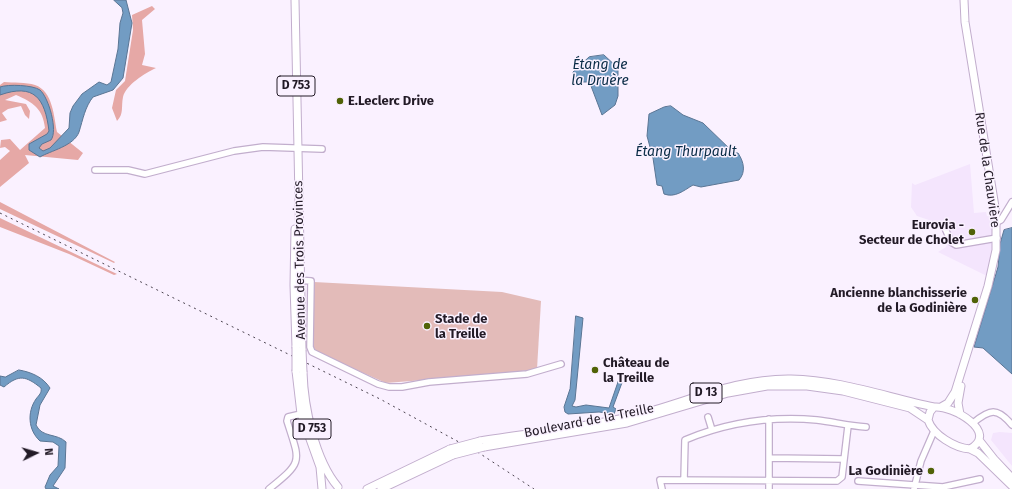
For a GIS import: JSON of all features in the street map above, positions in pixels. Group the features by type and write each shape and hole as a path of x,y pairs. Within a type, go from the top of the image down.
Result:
{"main road":[{"name":"Avenue des Trois Provinces","path":"295,0 301,280 299,348"},
{"name":"Rue de la Chauvière","path":"928,420 930,412 952,399 966,362 991,275 996,238 997,222 965,22 964,0"},
{"name":"Avenue des Trois Provinces","path":"298,171 294,285 299,348"},
{"name":"D 753","path":"299,348 301,414 320,467 322,489"},
{"name":"Rue de la Chauvière","path":"960,414 958,403 966,362"},
{"name":"D 753","path":"300,371 305,405 310,425 326,470 340,488"},
{"name":"Boulevard de la Treille","path":"367,489 452,452 482,444 631,416 722,388 772,380 805,380 835,383 938,407 960,414 973,423"},
{"name":"Boulevard de la Treille","path":"482,444 627,423 728,393 767,386 807,386 842,391 910,408 928,420"},
{"path":"928,420 934,431 944,438 962,447 970,448 978,453 1012,486"},
{"path":"973,423 979,431 979,440 1012,478"},
{"path":"970,448 979,440"},
{"name":"Boulevard de la Treille","path":"381,489 452,452"},
{"path":"326,489 340,488"}],"street":[{"path":"95,170 128,170 145,174 234,151 263,147 322,149"},
{"path":"997,222 1001,220 1012,202"},
{"path":"944,226 951,242 956,245 996,238"},
{"path":"294,285 297,280 311,281 310,347 312,352 378,384 389,387 402,387 429,382 527,374 561,364"},
{"path":"973,423 984,414 995,412 1003,414 1012,425"},
{"path":"269,489 292,468 297,461 298,455 287,421 288,417 301,414"},
{"path":"708,416 712,430"},
{"path":"769,419 769,489"},
{"path":"684,480 685,440 712,430 745,422 769,419 820,421 848,426 866,427"},
{"path":"662,489 660,480 837,481 842,477 848,426"},
{"path":"915,487 921,461 934,431"},
{"path":"929,444 944,438"},
{"path":"769,458 844,459"},
{"path":"858,482 915,487 943,487 980,479"}],"shaded area":[{"path":"152,6 155,9 142,20 145,54 142,65 156,68 142,76 128,88 123,97 121,113 117,121 112,108 116,90 125,81 133,30 132,15"},
{"path":"4,82 35,85 46,93 52,105 57,132 83,153 78,160 25,155 29,163 0,187 0,160 10,151 5,147 0,148 1,140 10,139 20,150 45,128 42,116 36,107 27,100 16,95 5,100 26,104 30,111 29,119 25,115 21,106 8,109 2,113 7,120 0,122 0,85"},
{"path":"970,164 974,213 986,212 987,216 992,217 992,248 987,276 938,252 946,247 947,242 938,223 917,216 911,207 912,183 915,185"},
{"path":"0,202 115,262 114,263 0,209"},
{"path":"0,218 117,274 114,275 69,254 0,227"},
{"name":"Stade de la Treille","path":"314,282 502,292 541,301 537,369 499,374 386,383 314,351"},
{"path":"993,433 1012,433 1012,466 991,440"}],"water":[{"path":"114,0 126,0 132,23 123,78 113,90 93,97 86,109 79,132 72,141 61,148 40,157 29,150 29,144 47,134 49,131 47,119 41,102 36,96 29,92 21,91 0,95 0,87 26,86 40,90 52,115 54,130 51,140 42,144 39,148 43,151 50,148 69,128 70,113 73,106 82,94 99,82 107,85 111,82 118,49 120,23 123,13 122,8"},
{"name":"Étang de la Druère","path":"604,55 618,68 618,96 615,105 602,115 591,86 587,82 574,82 573,72 589,57"},
{"name":"Étang Thurpault","path":"671,106 683,115 703,123 734,153 738,153 742,160 743,167 743,174 739,180 701,187 693,185 682,192 672,195 664,194 662,186 657,185 653,158 647,136 649,114 664,107"},
{"path":"1012,228 1012,374 983,348 974,347 998,267 1000,244 1004,230"},
{"path":"576,316 583,318 575,400 572,406 576,407 586,405 609,408 619,379 623,380 613,407 616,409 614,414 599,412 568,414 565,412 564,407 570,389"},
{"path":"19,370 36,376 44,381 50,388 40,405 36,425 42,432 58,437 66,442 65,468 53,486 59,489 46,489 45,487 50,475 58,466 59,446 53,442 40,441 33,432 30,421 33,404 41,393 41,388 31,381 22,378 14,380 4,387 0,385 0,376 5,377"}],"railway":[{"path":"0,213 380,399 479,453 534,489"}],"place":[{"name":"E.Leclerc Drive","path":"340,101"},
{"name":"Eurovia - Secteur de Cholet","path":"972,232"},
{"name":"Ancienne blanchisserie de la Godinière","path":"975,300"},
{"name":"Stade de la Treille","path":"427,326"},
{"name":"Château de la Treille","path":"595,370"},
{"name":"La Godinière","path":"931,471"}]}
